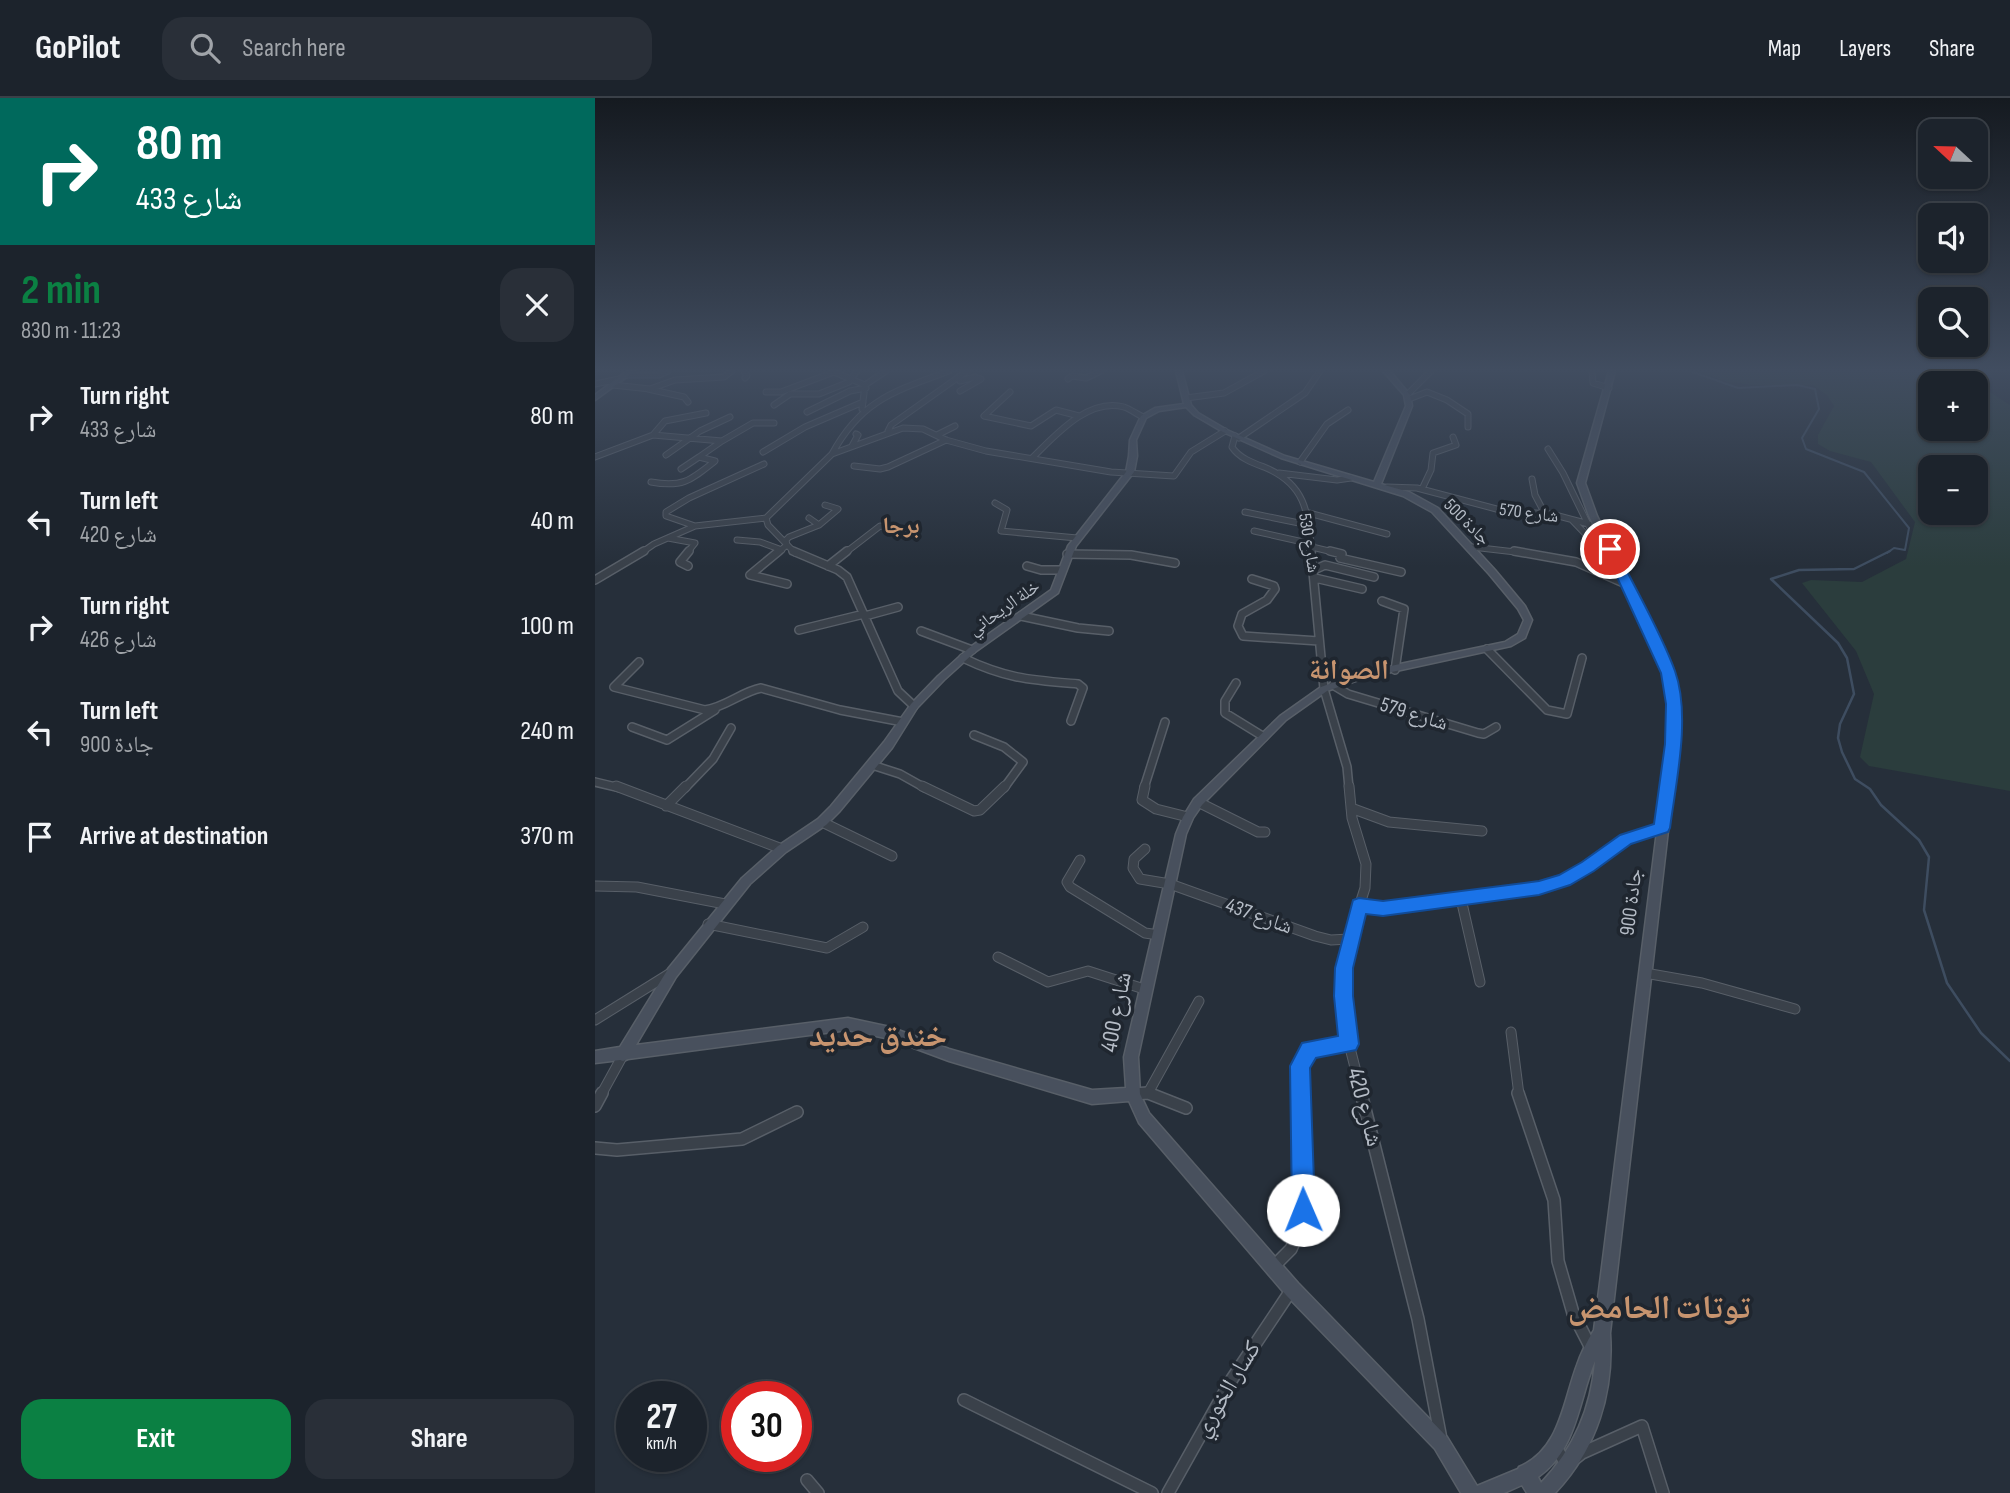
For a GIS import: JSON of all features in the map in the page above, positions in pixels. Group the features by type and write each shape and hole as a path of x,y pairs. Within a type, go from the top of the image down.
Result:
{"main road":[{"path":"1130,472 1135,436"},
{"path":"1377,484 1398,436"},
{"name":"جادة 900","path":"1482,1493 1536,1468 1555,1447 1571,1417 1602,1334 1673,744 1673,704 1668,673 1593,516 1581,483 1595,436"},
{"name":"جادة 500","path":"1237,437 1300,462 1387,487 1435,510 1472,547 1522,608 1528,620 1522,636 1508,644 1487,649"},
{"name":"خلة الريحاني","path":"623,1055 672,973 725,904 782,849 822,822 872,765 909,713 963,658 1055,591 1067,554 1077,538 1130,472"},
{"name":"شارع 400","path":"1471,1493 1441,1443 1292,1289 1144,1118 1131,1057 1144,989 1170,884 1188,817 1198,802 1299,704 1329,687 1362,675 1487,649"},
{"path":"595,1057 848,1024 890,1033 949,1055 1093,1097 1140,1094"},
{"name":"جادة 900","path":"1543,1493 1567,1465 1589,1429 1597,1352"},
{"path":"1525,1473 1537,1493"}],"street":[{"path":"595,457 650,436"},
{"path":"674,436 722,441"},
{"path":"681,469 730,436"},
{"path":"763,452 790,436"},
{"path":"595,580 627,563 664,538 695,526 766,518 832,454 842,436"},
{"path":"832,454 873,436"},
{"path":"938,436 946,443"},
{"path":"1031,458 1056,436"},
{"path":"854,466 880,469 946,443 1111,472 1174,476 1191,452 1217,436"},
{"path":"1300,462 1319,436"},
{"path":"666,455 691,437"},
{"name":"شارع 530","path":"1237,437 1234,451 1249,461 1279,473 1297,488 1309,525 1319,641 1329,687"},
{"path":"1422,489 1431,470 1433,453 1456,445 1453,437"},
{"path":"1548,449 1589,524 1600,551"},
{"path":"651,482 670,488 681,485 715,461 699,457"},
{"path":"695,526 666,516 666,512 764,464"},
{"path":"1279,473 1337,480 1351,478"},
{"path":"1532,478 1535,495 1545,514"},
{"path":"681,485 701,496"},
{"name":"شارع 570","path":"1387,487 1422,489 1504,512 1545,514 1589,524"},
{"path":"995,503 1007,510 1002,531 1077,538"},
{"path":"787,584 750,576 784,547 789,537 819,525 838,509 825,505"},
{"path":"1245,512 1309,525"},
{"path":"1305,512 1387,534"},
{"path":"1566,517 1578,518 1583,513"},
{"path":"1566,517 1584,532 1612,567 1621,572"},
{"path":"766,518 784,547"},
{"path":"809,518 819,525"},
{"path":"828,566 880,526 905,529"},
{"path":"1254,531 1342,554 1341,558 1401,572"},
{"path":"664,538 695,543 680,562 688,566"},
{"path":"632,727 667,740 718,708 751,690 761,688 840,710 909,713 847,577 784,547 737,540"},
{"path":"1472,547 1501,549 1576,562 1627,585"},
{"path":"1067,554 1131,555 1175,563"},
{"path":"1314,574 1325,565 1374,577"},
{"path":"1027,566 1041,570 1062,570"},
{"path":"1314,574 1362,589"},
{"path":"1252,579 1274,586 1275,589 1256,609 1242,614 1238,626 1243,636 1319,641"},
{"path":"1382,601 1404,609 1395,670"},
{"path":"799,630 898,607"},
{"path":"810,616 815,625"},
{"path":"1021,616 1078,628 1109,631"},
{"path":"921,631 972,650"},
{"path":"1487,649 1547,710 1567,714 1582,658"},
{"path":"963,658 995,673 1014,678 1078,684 1083,688 1072,721"},
{"path":"639,662 614,687 695,709 718,708"},
{"path":"1236,683 1225,699 1225,713 1264,737"},
{"name":"شارع 579","path":"1329,687 1478,733 1484,734 1496,727"},
{"name":"شارع 420","path":"1329,687 1347,767 1355,832 1366,864 1365,888 1349,939 1343,984 1349,1044 1418,1318 1439,1419 1441,1443"},
{"path":"1165,722 1147,774 1142,800 1156,809 1188,817"},
{"path":"666,806 719,751 729,737 731,728"},
{"path":"872,765 900,774 968,810 980,810 1012,780 1023,762 1005,747 974,735"},
{"path":"595,782 609,784 782,849"},
{"path":"1198,802 1258,832 1265,832"},
{"path":"1351,808 1389,822 1482,831"},
{"path":"822,822 892,856"},
{"path":"1359,905 1383,908 1526,891 1564,880 1626,839 1662,828"},
{"name":"شارع 437","path":"1145,849 1134,859 1133,869 1140,879 1170,884 1296,930 1331,940 1349,939"},
{"path":"1080,860 1067,881 1070,887 1145,933 1159,935"},
{"path":"595,886 637,887 725,904"},
{"path":"1461,899 1480,982"},
{"path":"708,924 827,948 842,942 863,927"},
{"path":"998,957 1048,982 1088,971 1144,989"},
{"path":"595,1020 672,973"},
{"path":"1646,973 1677,976 1719,986 1795,1009"},
{"path":"1186,1108 1140,1094 1199,1001"},
{"path":"1511,1032 1517,1089 1554,1200 1557,1261 1573,1313 1597,1352"},
{"path":"1273,1267 1291,1250 1302,1224 1302,1061 1310,1050 1349,1044"},
{"path":"595,1105 623,1055"},
{"path":"595,1148 617,1150 742,1139 797,1112"},
{"name":"كسار الخوري","path":"1168,1493 1231,1379 1292,1289"},
{"path":"964,1400 1152,1493"},
{"path":"1555,1447 1567,1465 1582,1453 1642,1426 1663,1493"},
{"path":"807,1480 818,1493"}],"shaded area":[{"path":"1818,436 1918,436 1918,441 1988,441 1988,436 2010,436 2010,791 1869,766 1860,757 1874,694 1856,651 1802,583 1811,580 1862,582 1906,559 1915,522 1871,462 1830,451 1818,444"}],"waterway":[{"path":"1803,436 1806,449 1864,472 1909,528 1905,550 1894,548 1889,551"},
{"path":"1889,551 1854,569 1799,570 1771,579 1838,643 1847,658 1854,694 1840,724 1838,738 1842,752 1855,779 1870,789 1881,805 1919,840 1929,857 1924,910 1947,983 1981,1033 2010,1061"}],"district":[{"name":"برجا","path":"901,526"},
{"name":"الصوانة","path":"1349,670"},
{"name":"خندق حديد","path":"878,1036"},
{"name":"توتات الحامض","path":"1659,1308"}],"route":[{"path":"1303,1210 1300,1066 1303,1057 1310,1050 1349,1044 1343,996 1344,968 1359,905 1383,908 1539,888 1564,880 1626,839 1662,828 1673,744 1673,704 1668,673 1610,549"}]}
